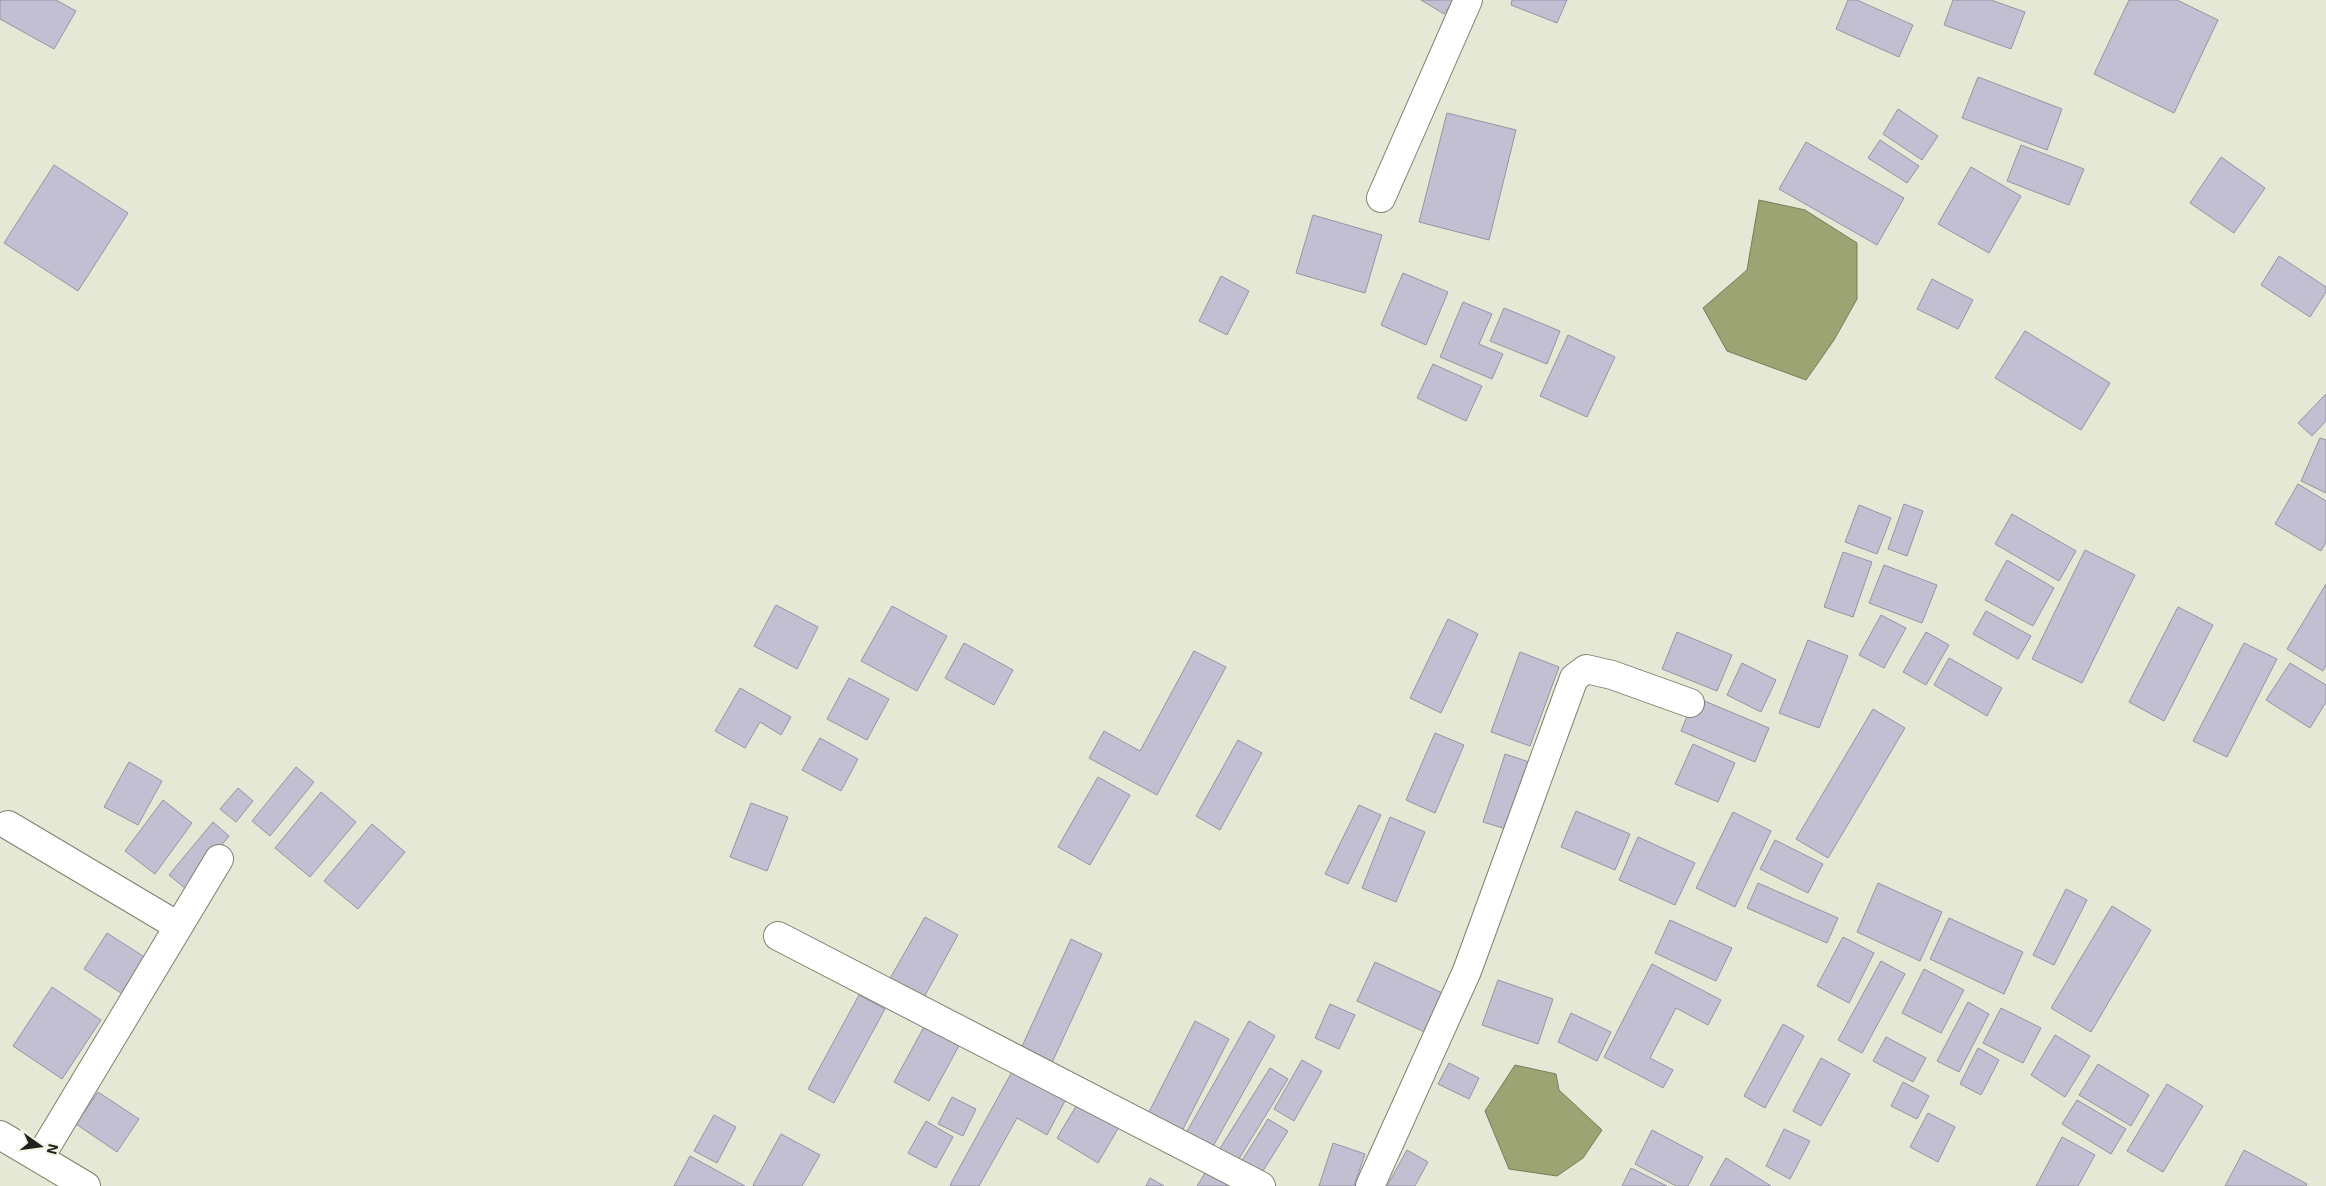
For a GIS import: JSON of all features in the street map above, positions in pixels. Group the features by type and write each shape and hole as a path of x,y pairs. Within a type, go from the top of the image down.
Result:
{"street":[{"path":"1380,198 1468,0"},
{"path":"1370,1186 1466,971 1574,678 1586,669 1612,675 1690,703"},
{"path":"8,825 178,926"},
{"path":"40,1157 219,859"},
{"path":"778,936 1261,1186"},
{"path":"0,1135 86,1186"}],"shaded area":[{"path":"1759,200 1805,210 1857,243 1857,299 1834,340 1806,380 1727,351 1703,308 1747,270"},
{"path":"1515,1065 1556,1074 1559,1090 1602,1130 1583,1158 1557,1176 1509,1169 1485,1111"}],"building":[{"path":"0,0 56,0 76,11 54,49 0,19"},
{"path":"1421,0 1454,0 1444,14"},
{"path":"1512,0 1567,0 1557,23 1511,5"},
{"path":"1848,0 1857,0 1913,25 1899,57 1836,29"},
{"path":"1953,0 1991,0 2025,12 2011,49 1944,25"},
{"path":"2129,0 2177,0 2218,20 2174,113 2094,74"},
{"path":"1978,77 2062,109 2047,150 1962,118"},
{"path":"1898,109 1938,136 1922,160 1883,134"},
{"path":"1447,113 1516,130 1489,240 1419,222"},
{"path":"1880,140 1919,166 1907,183 1868,158"},
{"path":"1806,142 1904,198 1877,245 1779,189"},
{"path":"2021,145 2084,169 2069,205 2007,181"},
{"path":"2221,157 2265,188 2234,233 2190,203"},
{"path":"54,165 128,213 78,291 4,243"},
{"path":"1971,167 2021,196 1989,253 1938,224"},
{"path":"1313,215 1382,235 1365,293 1296,273"},
{"path":"2279,256 2326,287 2326,292 2310,317 2261,285"},
{"path":"1403,273 1448,292 1426,345 1381,325"},
{"path":"1221,276 1249,291 1227,335 1199,321"},
{"path":"1932,279 1973,300 1958,329 1917,309"},
{"path":"1463,302 1492,314 1479,344 1503,354 1492,379 1440,357"},
{"path":"1504,308 1560,331 1547,364 1490,341"},
{"path":"2025,331 2110,383 2081,430 1995,378"},
{"path":"1568,335 1615,357 1587,417 1540,396"},
{"path":"1433,364 1482,386 1466,421 1417,398"},
{"path":"2326,394 2326,421 2312,436 2298,423"},
{"path":"2320,438 2326,440 2326,493 2301,481"},
{"path":"2298,484 2326,501 2326,542 2321,551 2275,524"},
{"path":"1904,504 1923,511 1907,556 1888,549"},
{"path":"1859,505 1891,518 1877,554 1845,542"},
{"path":"2012,514 2076,551 2059,581 1995,544"},
{"path":"2085,550 2135,575 2082,683 2032,659"},
{"path":"1843,552 1872,562 1853,617 1824,607"},
{"path":"2007,560 2054,588 2033,626 1985,600"},
{"path":"1884,565 1937,585 1922,623 1869,603"},
{"path":"2326,584 2326,665 2323,671 2287,649"},
{"path":"776,605 818,627 797,669 754,646"},
{"path":"892,606 947,636 917,691 861,661"},
{"path":"2178,607 2213,625 2164,721 2129,702"},
{"path":"1986,611 2031,636 2018,659 1973,634"},
{"path":"1881,615 1906,628 1884,668 1859,655"},
{"path":"1448,619 1478,634 1441,713 1410,698"},
{"path":"1677,632 1732,655 1717,691 1662,669"},
{"path":"1926,632 1949,645 1926,685 1903,672"},
{"path":"1808,640 1848,656 1819,728 1779,713"},
{"path":"964,643 1013,670 994,705 945,678"},
{"path":"2244,643 2277,659 2227,757 2193,741"},
{"path":"1194,651 1226,667 1157,795 1089,758 1104,731 1140,751"},
{"path":"1520,652 1559,667 1530,746 1491,732"},
{"path":"1949,658 2002,688 1987,716 1934,685"},
{"path":"1742,663 1776,680 1761,712 1727,695"},
{"path":"2290,663 2326,685 2326,702 2310,728 2266,700"},
{"path":"849,678 889,699 867,740 827,719"},
{"path":"740,688 791,717 781,735 760,722 745,748 715,731"},
{"path":"1695,697 1769,728 1755,762 1681,731"},
{"path":"1873,709 1905,728 1828,858 1796,839"},
{"path":"1435,733 1464,745 1435,813 1406,800"},
{"path":"820,738 858,759 841,791 802,770"},
{"path":"1238,740 1262,753 1220,830 1196,816"},
{"path":"1693,744 1735,763 1718,802 1675,784"},
{"path":"1505,754 1538,765 1516,832 1483,822"},
{"path":"129,762 162,781 138,825 104,807"},
{"path":"296,767 314,782 270,836 252,821"},
{"path":"1098,777 1130,795 1090,865 1058,847"},
{"path":"238,788 253,801 236,822 220,809"},
{"path":"321,792 356,822 310,877 275,848"},
{"path":"163,800 192,823 155,874 125,851"},
{"path":"751,803 788,817 767,871 730,857"},
{"path":"1359,805 1381,815 1348,884 1325,874"},
{"path":"1576,811 1630,834 1615,870 1561,847"},
{"path":"1733,812 1771,831 1735,907 1696,888"},
{"path":"1390,817 1425,832 1396,902 1362,888"},
{"path":"213,822 229,836 186,889 169,875"},
{"path":"372,824 405,852 358,909 324,881"},
{"path":"1638,837 1695,863 1675,905 1619,880"},
{"path":"1775,840 1823,864 1808,893 1760,869"},
{"path":"1758,883 1838,918 1827,943 1747,908"},
{"path":"1878,883 1942,912 1920,961 1857,932"},
{"path":"2066,889 2087,900 2054,965 2033,955"},
{"path":"2112,906 2151,930 2091,1032 2051,1008"},
{"path":"925,917 958,935 922,1001 888,982"},
{"path":"1949,918 2023,952 2004,994 1930,959"},
{"path":"1670,920 1732,948 1716,981 1655,953"},
{"path":"107,933 146,958 124,995 84,969"},
{"path":"1843,937 1874,953 1849,1003 1817,986"},
{"path":"1071,939 1102,954 1050,1067 1019,1053"},
{"path":"1881,961 1905,974 1862,1053 1838,1040"},
{"path":"1375,962 1449,996 1431,1035 1357,1001"},
{"path":"1652,964 1721,1000 1708,1025 1676,1008 1650,1058 1673,1070 1663,1088 1604,1057"},
{"path":"1924,969 1964,990 1941,1033 1902,1013"},
{"path":"1498,980 1553,999 1538,1044 1482,1025"},
{"path":"52,987 101,1020 62,1079 13,1046"},
{"path":"859,995 885,1009 834,1103 808,1089"},
{"path":"1968,1002 1989,1014 1959,1072 1937,1061"},
{"path":"1330,1004 1355,1015 1339,1049 1315,1038"},
{"path":"2001,1008 2041,1028 2023,1063 1983,1043"},
{"path":"1571,1013 1611,1032 1597,1061 1558,1042"},
{"path":"1195,1021 1229,1039 1179,1137 1145,1120"},
{"path":"1249,1021 1275,1036 1207,1157 1181,1142"},
{"path":"1783,1024 1804,1036 1765,1108 1744,1096"},
{"path":"925,1025 960,1044 929,1101 894,1082"},
{"path":"2055,1035 2090,1056 2065,1097 2031,1075"},
{"path":"1886,1037 1926,1058 1913,1082 1873,1061"},
{"path":"1978,1048 1999,1060 1981,1095 1960,1084"},
{"path":"1821,1058 1850,1074 1821,1126 1793,1111"},
{"path":"1302,1060 1322,1071 1294,1121 1274,1109"},
{"path":"1449,1063 1479,1078 1469,1099 1438,1084"},
{"path":"2098,1064 2149,1095 2131,1126 2079,1095"},
{"path":"1270,1068 1288,1079 1237,1162 1219,1150"},
{"path":"1013,1070 1066,1099 1047,1135 1017,1118 979,1186 950,1185"},
{"path":"1903,1082 1929,1096 1917,1119 1891,1106"},
{"path":"2167,1084 2203,1106 2163,1172 2127,1151"},
{"path":"98,1092 139,1119 117,1152 76,1124"},
{"path":"952,1097 976,1109 963,1136 938,1124"},
{"path":"2077,1100 2126,1129 2111,1154 2062,1124"},
{"path":"1078,1103 1119,1127 1098,1163 1057,1138"},
{"path":"1928,1113 1955,1127 1938,1162 1910,1147"},
{"path":"714,1115 736,1127 717,1163 694,1151"},
{"path":"1268,1119 1288,1131 1261,1174 1241,1162"},
{"path":"926,1121 953,1137 936,1168 908,1153"},
{"path":"1784,1129 1810,1141 1790,1179 1766,1166"},
{"path":"1652,1130 1703,1157 1688,1186 1676,1186 1635,1164"},
{"path":"781,1134 820,1155 802,1186 754,1186 753,1185"},
{"path":"2062,1137 2095,1155 2078,1186 2036,1186"},
{"path":"1333,1143 1365,1154 1354,1186 1319,1186"},
{"path":"1407,1150 1428,1162 1415,1186 1387,1186"},
{"path":"2244,1150 2307,1184 2306,1186 2225,1186"},
{"path":"690,1156 745,1186 674,1186"},
{"path":"1726,1158 1771,1186 1710,1186"},
{"path":"1631,1168 1667,1186 1622,1186"},
{"path":"1207,1170 1231,1184 1230,1186 1197,1186"},
{"path":"1150,1178 1164,1186 1146,1186"}]}
